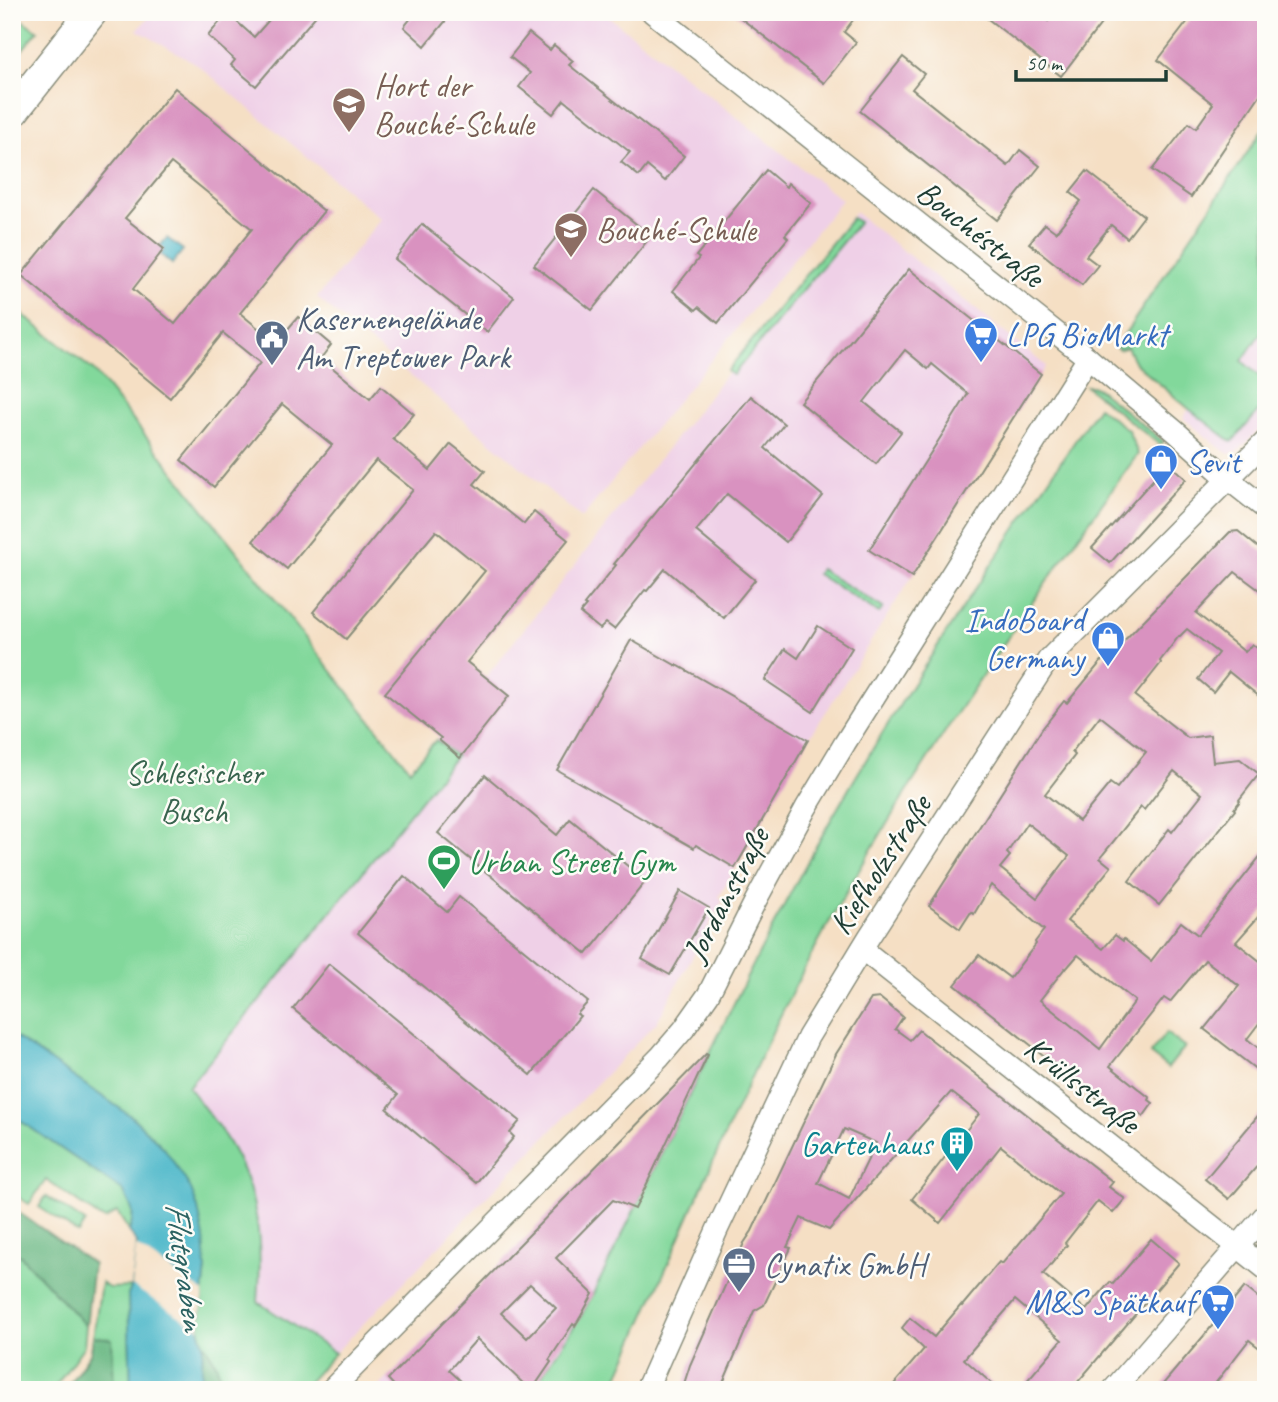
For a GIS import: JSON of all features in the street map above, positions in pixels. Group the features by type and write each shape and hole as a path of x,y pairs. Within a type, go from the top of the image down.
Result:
{"main road":[{"path":"12,113 89,15"}],"street":[{"name":"Bouchéstraße","path":"652,12 1088,358 1266,509"},
{"name":"Jordanstraße","path":"331,1390 660,1057 684,1029 708,995 806,808 845,743 1088,358"},
{"name":"Kiefholzstraße","path":"646,1390 808,1037 862,948 1048,660 1266,441"},
{"name":"Krüllsstraße","path":"862,948 1266,1269"},
{"path":"1113,1390 1266,1214"}],"shaded area":[{"name":"Bouché-Schule","path":"154,12 603,12 842,200 582,518 317,298 381,219 195,63 137,30"},
{"path":"855,212 1046,366 808,740 719,897 723,900 657,1022 335,1353 258,1302 261,1267 259,1233 251,1193 228,1141 188,1087 456,756 436,740"},
{"path":"1266,294 1266,423 1238,451 1229,454 1183,418"},
{"path":"696,1064 702,1068 593,1294 532,1390 376,1390"}],"green space":[{"path":"12,17 38,31 12,62"},
{"path":"1266,125 1266,325 1242,361 1266,382 1266,403 1232,442 1135,363 1127,347 1119,350 1116,347"},
{"path":"852,218 859,222 733,375 727,371"},
{"name":"Schlesischer Busch","path":"12,306 94,371 410,770 436,740 456,756 188,1087 223,1133 246,1179 259,1238 258,1302 335,1353 301,1390 201,1390 203,1342 199,1329 206,1268 164,1148 131,1116 12,1035"},
{"path":"1086,386 1098,389 1163,441 1160,445"},
{"path":"1098,407 1128,430 1138,454 975,686 898,806 826,928 747,1086 612,1390 532,1390 593,1294 760,951 852,783 954,620"},
{"path":"820,569 883,608 879,613 817,574"},
{"path":"1166,1033 1185,1047 1168,1068 1150,1054"},
{"path":"12,1115 123,1191 132,1210 129,1231 117,1212 106,1219 99,1217 46,1180 29,1204 12,1193"},
{"path":"46,1196 85,1222 78,1233 39,1207"},
{"path":"12,1208 93,1264 86,1326 21,1256 12,1253"},
{"path":"12,1247 86,1326 84,1346 53,1390 12,1390"},
{"path":"101,1283 109,1288 132,1286 128,1295 131,1390 65,1390 91,1352"},
{"path":"93,1336 112,1339 114,1390 65,1390 91,1353"},
{"path":"203,1342 216,1363 224,1390 201,1390"}],"water":[{"path":"167,238 183,250 172,264 160,254 164,250 160,246"},
{"name":"Flutgraben","path":"12,1035 131,1116 164,1148 190,1187 198,1208 204,1238 206,1268 199,1329 203,1342 201,1390 131,1390 128,1295 132,1286 137,1243 129,1231 133,1215 131,1206 123,1191 12,1115"}],"pier":[{"path":"136,1246 204,1292 199,1329 132,1286"}],"building":[{"path":"276,12 319,12 256,86 231,65 235,60 208,36 227,13 254,37"},
{"path":"416,12 453,12 425,46 404,27"},
{"path":"733,12 859,12 844,32 856,42 824,83"},
{"path":"979,12 1037,12 1048,21 1054,12 1110,12 1061,76"},
{"path":"1195,12 1266,12 1266,86 1191,197 1152,170 1189,123 1196,128 1213,104 1158,60"},
{"path":"529,33 550,50 554,45 573,61 569,65 684,156 665,181 647,166 639,176 621,162 630,152 564,100 553,114 519,87 530,73 510,57"},
{"path":"903,57 924,74 912,89 1008,166 1020,150 1040,166 997,220 860,111"},
{"path":"175,88 324,211 240,313 276,343 298,317 331,345 321,358 370,399 381,386 414,414 393,439 430,470 451,444 485,471 474,484 524,524 534,512 568,540 467,662 509,696 460,758 439,740 441,738 385,693 485,571 436,531 346,639 313,612 413,490 376,460 287,569 253,541 332,445 282,404 214,487 181,460 260,363 223,333 170,398 21,275","holes":["171,163 252,229 175,324 133,289 164,249 125,218"]},
{"path":"766,170 786,187 788,183 811,203 785,235 788,238 718,323 699,307 696,310 673,291 699,258 696,256"},
{"path":"1087,171 1144,216 1127,238 1111,225 1086,256 1098,265 1082,285 1029,243 1045,224 1056,232 1081,201 1070,192"},
{"path":"594,190 651,236 592,310 534,265"},
{"path":"422,224 514,297 487,332 395,259"},
{"path":"909,269 1041,374 912,577 869,550 968,394 932,364 928,369 905,350 864,402 901,432 876,464 800,402"},
{"path":"751,396 784,424 765,448 823,496 786,542 727,494 696,531 755,580 724,618 665,569 614,629 606,623 600,629 580,613 586,606 584,605 616,565 614,564"},
{"path":"1168,463 1186,479 1110,563 1092,548"},
{"path":"1238,531 1266,554 1266,595 1235,572 1196,613 1245,652 1252,644 1266,655 1266,702 1229,672 1213,692 1198,679 1218,653 1187,629 1135,696 1188,738 1210,735 1213,762 1240,759 1259,774 1239,800 1235,810 1159,905 1129,881 1169,829 1172,832 1202,794 1174,771 1144,810 1141,807 1100,858 1111,867 1067,921 1103,949 1115,935 1151,961 1181,922 1198,935 1266,849 1266,908 1236,942 1266,966 1266,1014 1247,1039 1266,1054 1266,1077 1204,1029 1239,986 1205,960 1170,1002 1164,998 1110,1066 1153,1103 1143,1117 1139,1113 1130,1124 955,985 979,955 1010,978 1044,930 991,885 974,914 971,912 960,929 929,906 1042,729 1064,701 1067,703 1109,652 1111,654 1230,532","holes":["1100,716 1146,752 1117,788 1110,783 1079,821 1045,794 1075,755 1072,752","1027,823 1069,856 1037,898 1000,868 1010,856 1007,853","1078,955 1135,1001 1100,1049 1040,1000"]},
{"path":"818,626 852,648 813,712 765,680 785,649 798,658"},
{"path":"631,640 808,740 735,868 696,845 694,848 557,770"},
{"path":"485,775 557,835 570,819 646,881 587,954 438,833"},
{"path":"404,876 447,912 459,897 588,1002 577,1014 580,1016 531,1075 358,933"},
{"path":"680,891 709,908 670,975 642,959"},
{"path":"329,964 520,1121 510,1133 514,1137 476,1183 387,1109 398,1095 293,1009"},
{"path":"880,998 903,1017 895,1029 910,1040 919,1030 1113,1182 1109,1187 1125,1199 1113,1213 1098,1201 1043,1274 1086,1310 1110,1282 1113,1284 1151,1239 1179,1263 1071,1390 1019,1390 1062,1340 1015,1300 964,1359 999,1390 889,1390 924,1349 902,1328 910,1318 934,1337 999,1262 1002,1264 1061,1194 1001,1146 940,1223 912,1199 979,1114 951,1092 829,1230 801,1218 787,1247 791,1248 764,1305 754,1311 720,1390 682,1390 690,1365 744,1243 836,1054 871,999","holes":["844,1129 876,1143 849,1199 818,1183"]},
{"path":"706,1054 708,1055 635,1209 613,1200 556,1258 593,1294 532,1390 477,1339 449,1370 461,1381 453,1390 398,1390 388,1379","holes":["530,1284 556,1308 527,1338 501,1313"]},
{"path":"1266,1106 1266,1156 1229,1199 1205,1179"},
{"path":"1245,1287 1266,1304 1266,1353 1249,1340 1210,1390 1158,1390"}],"place":[{"name":"Hort der Bouché-Schule","path":"349,134"},
{"name":"Bouché-Schule","path":"571,259"},
{"name":"LPG BioMarkt","path":"981,364"},
{"name":"Kasernengelände Am Treptower Park","path":"272,367"},
{"name":"Sevit","path":"1161,491"},
{"name":"IndoBoard Germany","path":"1108,668"},
{"name":"Urban Street Gym","path":"444,891"},
{"name":"Gartenhaus","path":"957,1173"},
{"name":"Cynatix GmbH","path":"739,1294"},
{"name":"M&S Spätkauf","path":"1218,1331"}]}
